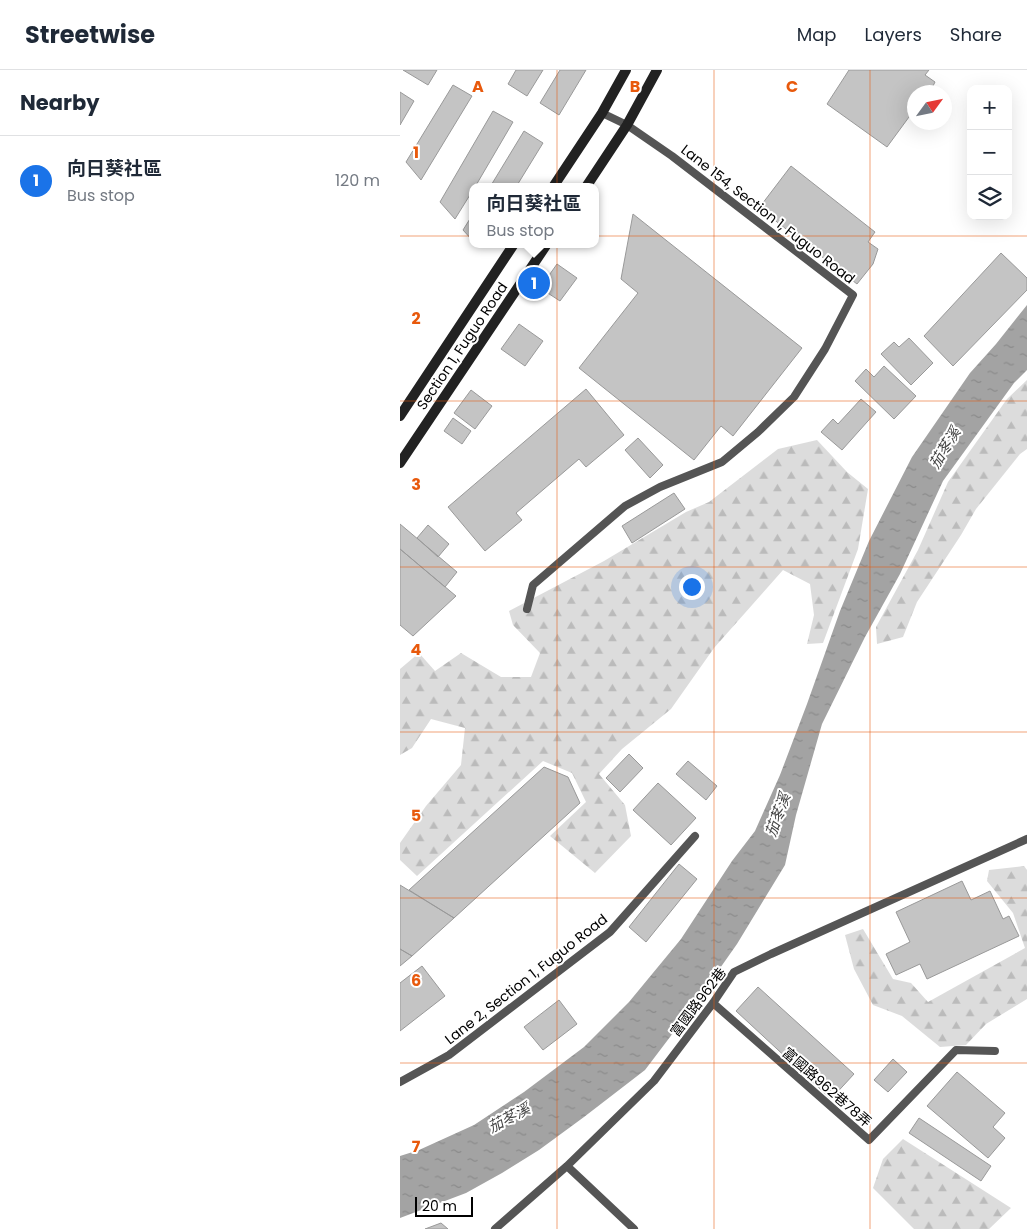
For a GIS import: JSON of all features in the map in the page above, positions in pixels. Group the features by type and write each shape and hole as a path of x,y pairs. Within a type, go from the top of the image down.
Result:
{"street":[{"path":"556,183 602,113 626,70"},
{"path":"589,183 627,125 657,70"},
{"name":"Section 1, Fuguo Road","path":"400,416 511,248"},
{"name":"Section 1, Fuguo Road","path":"400,463 544,248"}],"lane":[{"name":"Lane 154, Section 1, Fuguo Road","path":"527,610 533,585 625,506 660,487 722,462 780,411 794,397 825,349 853,295 672,156 627,125 602,113"},
{"name":"Lane 2, Section 1, Fuguo Road","path":"400,1082 449,1056 610,932 696,836"},
{"name":"富國路962巷","path":"495,1229 567,1166 654,1081 734,972 770,954 1027,839"},
{"name":"富國路962巷78弄","path":"713,1003 869,1140 956,1050 995,1051"},
{"path":"567,1166 634,1229"}],"green space":[{"path":"1027,380 1027,449 1020,454 976,509 917,602 903,637 877,644 876,627 918,550 948,482 1007,399"},
{"path":"817,440 847,472 868,489 858,549 823,643 807,644 814,615 810,584 783,570 714,648 671,709 622,749 599,774 625,805 631,836 595,873 550,836 586,802 572,773 543,761 417,876 400,860 400,843 426,806 461,765 465,728 431,719 412,748 400,755 400,669 419,653 435,671 461,653 501,677 531,677 540,653 513,625 509,611 604,561 686,512 709,502 778,449"},
{"path":"1024,866 1027,870 1027,999 986,1024 966,1045 940,1047 902,1016 873,1005 854,969 845,935 863,929 893,979 911,983 928,1002 1025,948 1013,913 987,881 989,870"},
{"path":"903,1139 1011,1208 989,1229 914,1229 873,1188 883,1159"}],"water":[{"name":"茄苳溪","path":"1027,305 1027,370 1014,383 943,481 900,574 865,637 822,724 796,815 785,865 737,944 645,1070 539,1150 502,1173 466,1193 400,1218 400,1156 419,1150 474,1125 524,1092 584,1047 629,1002 681,939 732,861 755,831 780,775 840,611 869,541 912,457 970,373"}],"building":[{"path":"403,70 437,70 428,85"},
{"path":"516,70 543,70 527,96 508,84"},
{"path":"560,70 586,70 559,115 540,103"},
{"path":"849,70 929,70 925,75 935,82 934,85 907,85 907,120 887,147 827,104"},
{"path":"453,85 472,96 421,180 406,162"},
{"path":"400,92 414,101 400,125"},
{"path":"493,111 513,122 477,183 469,183 469,196 455,219 440,202"},
{"path":"524,131 543,143 518,183 492,183"},
{"path":"791,166 875,232 868,242 878,249 873,264 857,284 759,208"},
{"path":"633,214 802,348 733,436 721,426 694,460 579,368 638,293 621,279"},
{"path":"469,220 469,237 463,230"},
{"path":"1001,253 1027,278 1027,290 953,366 924,336"},
{"path":"557,264 577,278 560,301 540,288"},
{"path":"519,324 543,341 525,366 501,349"},
{"path":"909,338 933,363 911,385 881,354 894,342 899,347"},
{"path":"884,366 916,396 894,419 855,381 866,369 874,377"},
{"path":"586,389 624,435 586,467 579,459 516,513 522,520 485,551 448,507"},
{"path":"471,390 492,406 475,429 454,413"},
{"path":"861,399 876,412 842,450 821,432 833,419 838,424"},
{"path":"453,418 471,431 462,444 444,431"},
{"path":"638,438 663,465 650,478 625,450"},
{"path":"674,493 685,509 632,543 622,526"},
{"path":"400,524 457,572 445,587 400,549"},
{"path":"428,525 449,544 438,557 417,538"},
{"path":"400,549 456,596 413,636 400,625"},
{"path":"629,754 643,768 620,792 606,778"},
{"path":"688,761 717,786 706,800 676,774"},
{"path":"544,767 568,777 580,803 454,918 409,890"},
{"path":"658,783 696,818 671,845 633,810"},
{"path":"679,864 697,879 646,942 629,927"},
{"path":"962,881 971,900 990,891 1003,919 1009,916 1019,936 927,979 920,964 896,975 886,954 910,942 896,912"},
{"path":"400,885 454,918 412,956 400,949"},
{"path":"400,949 412,956 400,966"},
{"path":"422,966 445,996 400,1031 400,983"},
{"path":"758,987 854,1074 831,1099 736,1011"},
{"path":"559,1000 577,1024 543,1050 524,1027"},
{"path":"893,1059 907,1072 888,1092 874,1080"},
{"path":"957,1072 1005,1113 993,1127 1005,1138 988,1158 927,1106"},
{"path":"919,1118 991,1166 981,1181 909,1133"},
{"path":"441,1223 448,1229 425,1229"}],"place":[{"name":"向日葵社區","path":"534,283"}]}
